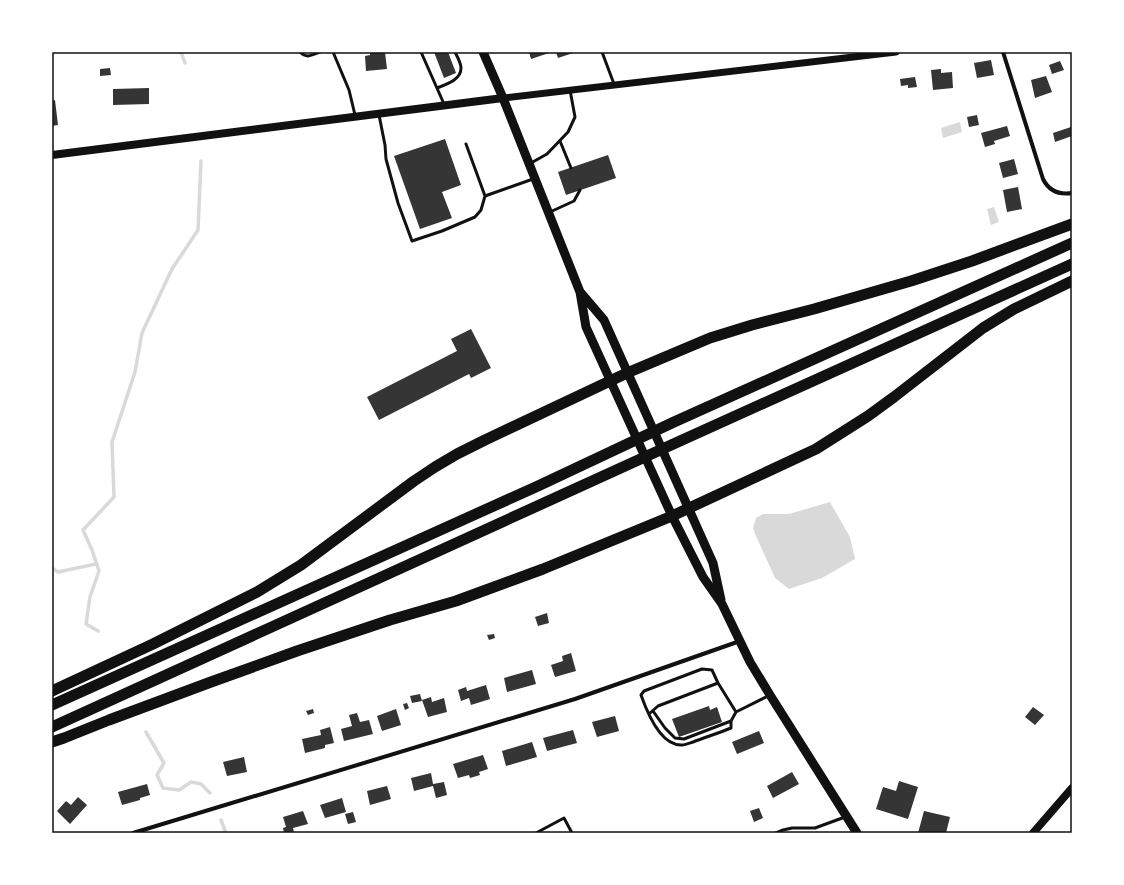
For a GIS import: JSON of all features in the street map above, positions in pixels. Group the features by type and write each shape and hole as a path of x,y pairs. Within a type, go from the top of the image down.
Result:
{"highway":[{"path":"52,691 166,638 257,592 301,565 435,467 485,440 611,382 627,373 710,338 752,324 814,309 911,281 972,261 1072,224"},
{"path":"52,705 1072,243"},
{"path":"52,727 1072,264"},
{"path":"52,742 290,653 376,624 456,601 543,569 672,516 816,449 868,416 982,328 1014,309 1072,281"}],"main road":[{"path":"482,52 503,98 580,292 586,327 672,516 703,577 722,604 750,662 857,833"},
{"path":"52,155 503,98"},
{"path":"580,292 604,320 713,563 722,604"},
{"path":"1033,833 1072,788"}],"street":[{"path":"503,98 896,52"},
{"path":"1003,52 1042,179 1049,188 1058,193 1072,193"},
{"path":"133,833 575,699 740,641"}],"lane":[{"path":"300,52 304,56 308,57 320,52"},
{"path":"333,52 349,90 355,117"},
{"path":"421,52 445,105"},
{"path":"437,88 451,83 459,76 461,67 455,52"},
{"path":"602,52 615,85"},
{"path":"529,164 547,154 568,132 575,117 570,90"},
{"path":"378,114 385,145 386,159 398,203 412,241 442,231 475,217 481,210 485,196 466,144"},
{"path":"560,141 571,168"},
{"path":"485,196 535,178"},
{"path":"548,213 574,201 580,190"},
{"path":"736,712 718,683 712,670 702,669 644,691 641,696 656,728 672,744 682,745 731,728 731,721 736,712 770,695"},
{"path":"649,714 658,706 718,683"},
{"path":"653,711 665,728 675,738 684,739 731,721"},
{"path":"776,833 792,828 815,828 847,817"},
{"path":"536,833 564,818 572,833"}],"shaded area":[{"path":"960,122 962,132 943,138 941,128"},
{"path":"994,207 999,222 991,225 987,209"},
{"path":"830,502 850,537 855,559 822,578 789,589 775,578 753,528 756,518 763,514 789,514"}],"building":[{"path":"370,52 385,52 387,69 366,71 365,56 370,55"},
{"path":"434,52 448,52 456,73 444,78"},
{"path":"529,52 552,52 531,59"},
{"path":"556,52 576,52 558,58"},
{"path":"991,60 994,75 977,78 974,63"},
{"path":"1060,61 1064,70 1052,74 1049,65"},
{"path":"110,68 111,75 100,76 100,69"},
{"path":"941,69 941,73 952,72 953,88 933,90 931,70"},
{"path":"1046,76 1052,92 1035,98 1031,80"},
{"path":"915,77 917,87 908,88 908,85 901,86 900,79"},
{"path":"149,88 149,104 113,105 113,89"},
{"path":"55,100 58,125 52,126 52,101"},
{"path":"977,115 979,125 969,127 967,117"},
{"path":"1007,126 1010,136 994,141 995,144 985,147 981,133"},
{"path":"1071,127 1072,136 1055,142 1053,133"},
{"path":"445,139 461,185 442,192 452,218 420,229 394,156"},
{"path":"608,155 616,178 566,195 558,172"},
{"path":"1014,159 1018,174 1003,178 999,163"},
{"path":"1018,187 1022,209 1007,212 1003,190"},
{"path":"471,329 491,368 471,378 469,374 379,420 367,397 457,351 451,339"},
{"path":"547,613 549,623 538,626 535,617"},
{"path":"494,634 495,638 489,640 487,635"},
{"path":"571,653 576,671 555,677 551,665 563,661 562,656"},
{"path":"532,670 536,684 507,692 504,678"},
{"path":"486,685 490,699 471,705 469,698 461,701 458,690 466,687 467,691"},
{"path":"420,694 422,701 412,703 410,696"},
{"path":"431,697 432,702 444,698 447,712 428,717 422,700"},
{"path":"407,703 409,708 405,710 403,704"},
{"path":"709,706 710,710 717,707 722,722 679,737 672,719"},
{"path":"1033,707 1044,715 1035,725 1025,717"},
{"path":"313,709 314,713 308,715 306,711"},
{"path":"396,709 401,725 382,731 377,716"},
{"path":"357,713 360,722 369,720 373,734 344,741 341,729 352,726 349,715"},
{"path":"615,716 619,731 597,737 592,722"},
{"path":"330,727 334,743 325,745 325,748 305,753 302,739 321,735 320,730"},
{"path":"573,730 577,743 547,751 543,738"},
{"path":"759,731 764,743 737,754 732,742"},
{"path":"532,742 537,757 506,766 502,751"},
{"path":"483,755 488,769 479,772 480,775 470,778 469,775 458,778 453,764"},
{"path":"244,757 247,772 227,776 223,762"},
{"path":"792,772 799,784 773,798 767,786"},
{"path":"431,773 433,784 444,782 447,795 436,798 433,786 414,791 411,778"},
{"path":"899,781 918,787 908,819 876,809 883,787 896,791"},
{"path":"147,784 150,795 140,798 140,800 122,805 118,792"},
{"path":"387,786 391,799 370,805 367,791"},
{"path":"78,797 87,805 70,824 57,811 66,801 71,805"},
{"path":"342,798 346,812 325,818 320,805"},
{"path":"759,808 763,818 754,822 750,811"},
{"path":"303,811 308,824 293,828 294,832 284,833 283,828 286,827 283,817"},
{"path":"924,811 950,817 946,833 918,833"},
{"path":"353,812 356,822 348,824 345,814"}],"waterway":[{"path":"181,52 185,63"},
{"path":"98,631 86,624 90,597 99,571 83,530 114,497 112,442 135,372 142,333 172,269 198,230 201,161"},
{"path":"52,568 58,572 96,564"},
{"path":"146,732 164,763 157,775 163,788 179,790 191,782 201,784 210,793"},
{"path":"221,820 226,833"}]}
